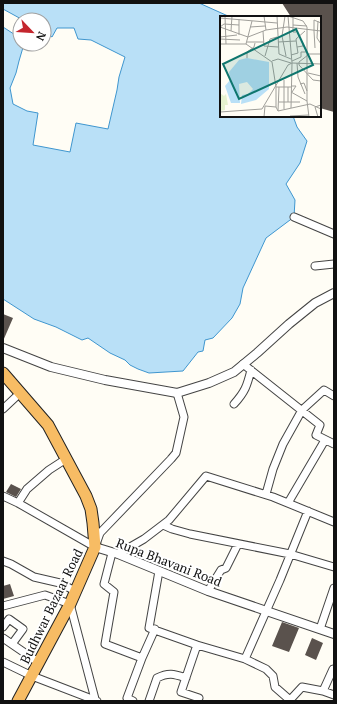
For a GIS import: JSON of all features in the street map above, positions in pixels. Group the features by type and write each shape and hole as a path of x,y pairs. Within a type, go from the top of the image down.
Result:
{"highway":[{"path":"3,373 48,425 86,496 91,509 95,548"},
{"name":"Budhwar Bazaar Road","path":"18,701 70,604 95,548"}],"street":[{"path":"294,217 334,234"},
{"path":"315,266 334,264"},
{"path":"3,348 52,367 105,380 177,393 209,383 234,372 309,307 334,293"},
{"path":"243,364 320,425 316,435 334,444"},
{"path":"234,404 246,388 251,370"},
{"path":"266,494 273,469 302,410 324,390 334,396"},
{"path":"3,409 20,393"},
{"path":"95,548 100,533 176,453 184,417 177,393"},
{"path":"288,503 325,440"},
{"path":"18,503 27,489 49,470 66,459"},
{"path":"142,658 105,644 114,592 104,584 115,553 144,539 169,520 206,476 266,494 334,522"},
{"name":"Rupa Bhavani Road","path":"3,496 18,503 95,548 115,553 208,591 334,634"},
{"path":"245,659 308,511"},
{"path":"163,525 190,534 290,554 334,567"},
{"path":"208,591 221,570 226,568 238,544"},
{"path":"3,561 34,577 60,583 75,591"},
{"path":"159,571 150,628 197,646 245,659 266,669 273,676 275,687 291,700 302,687 334,695"},
{"path":"320,629 334,588"},
{"path":"3,606 45,595 70,604 96,700"},
{"path":"3,627 9,620 23,629 12,644"},
{"path":"133,701 127,698 142,658 155,630"},
{"path":"3,638 38,662"},
{"path":"197,646 181,692 199,698"},
{"path":"3,662 32,676 96,700"},
{"path":"322,691 333,669 334,670"},
{"path":"149,701 157,678 173,673 186,678"}],"water":[{"path":"3,3 199,3 228,16 220,16 220,117 293,117 297,127 307,141 300,163 286,184 295,200 294,217 266,238 243,288 240,304 232,318 213,338 205,340 203,351 198,352 183,371 149,373 138,369 88,338 82,340 56,327 34,319 3,299 3,27 12,33 12,52 22,52 10,88 13,104 27,111 38,113 33,145 70,152 76,123 108,129 119,77 125,57 91,40 78,39 74,28 57,28 52,37 52,12 12,12 12,14 3,9"}],"building":[{"path":"282,3 334,3 334,112 321,108 321,16 290,16"},
{"path":"3,314 13,318 3,341"},
{"path":"11,484 21,489 16,497 6,492"},
{"path":"10,584 14,596 3,599 3,586"},
{"path":"282,622 299,628 289,652 272,646"},
{"path":"312,638 323,643 316,660 305,655"}]}
